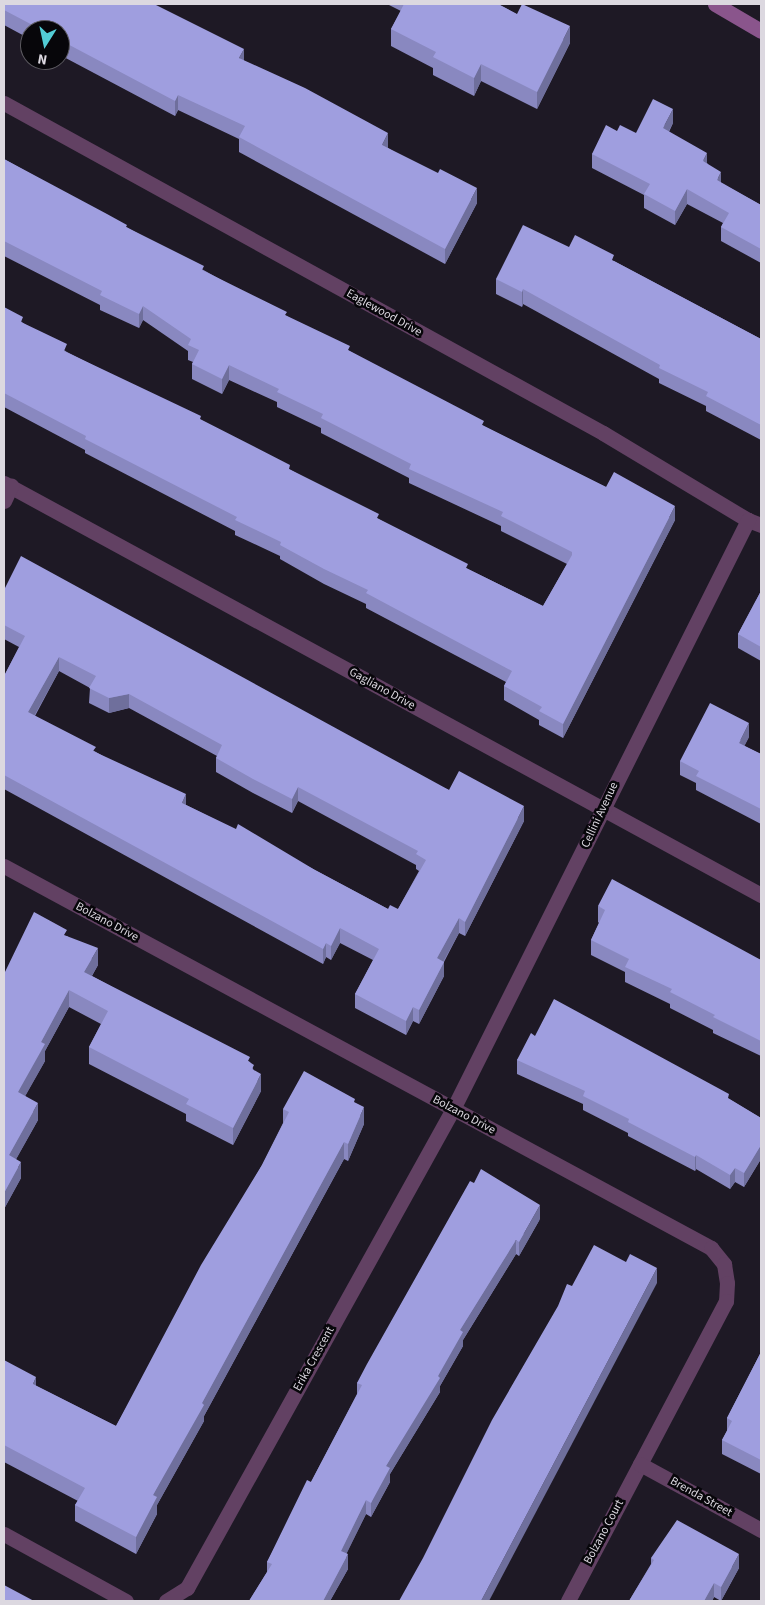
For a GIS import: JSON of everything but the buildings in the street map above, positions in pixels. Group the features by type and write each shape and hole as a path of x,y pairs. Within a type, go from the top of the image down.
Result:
{"main road":[{"path":"715,4 761,31"}],"street":[{"name":"Eaglewood Drive","path":"4,104 603,433 754,523"},
{"path":"4,501 8,485"},
{"name":"Gagliano Drive","path":"8,485 603,811 761,895"},
{"name":"Cellini Avenue","path":"453,1109 603,811 619,772 754,523"},
{"name":"Bolzano Drive","path":"4,866 711,1248 724,1264 728,1283 726,1301 640,1464"},
{"name":"Erika Crescent","path":"166,1601 186,1588 453,1109"},
{"name":"Brenda Street","path":"640,1464 761,1530"},
{"name":"Bolzano Court","path":"568,1601 640,1464"},
{"path":"4,1534 126,1601"}]}
